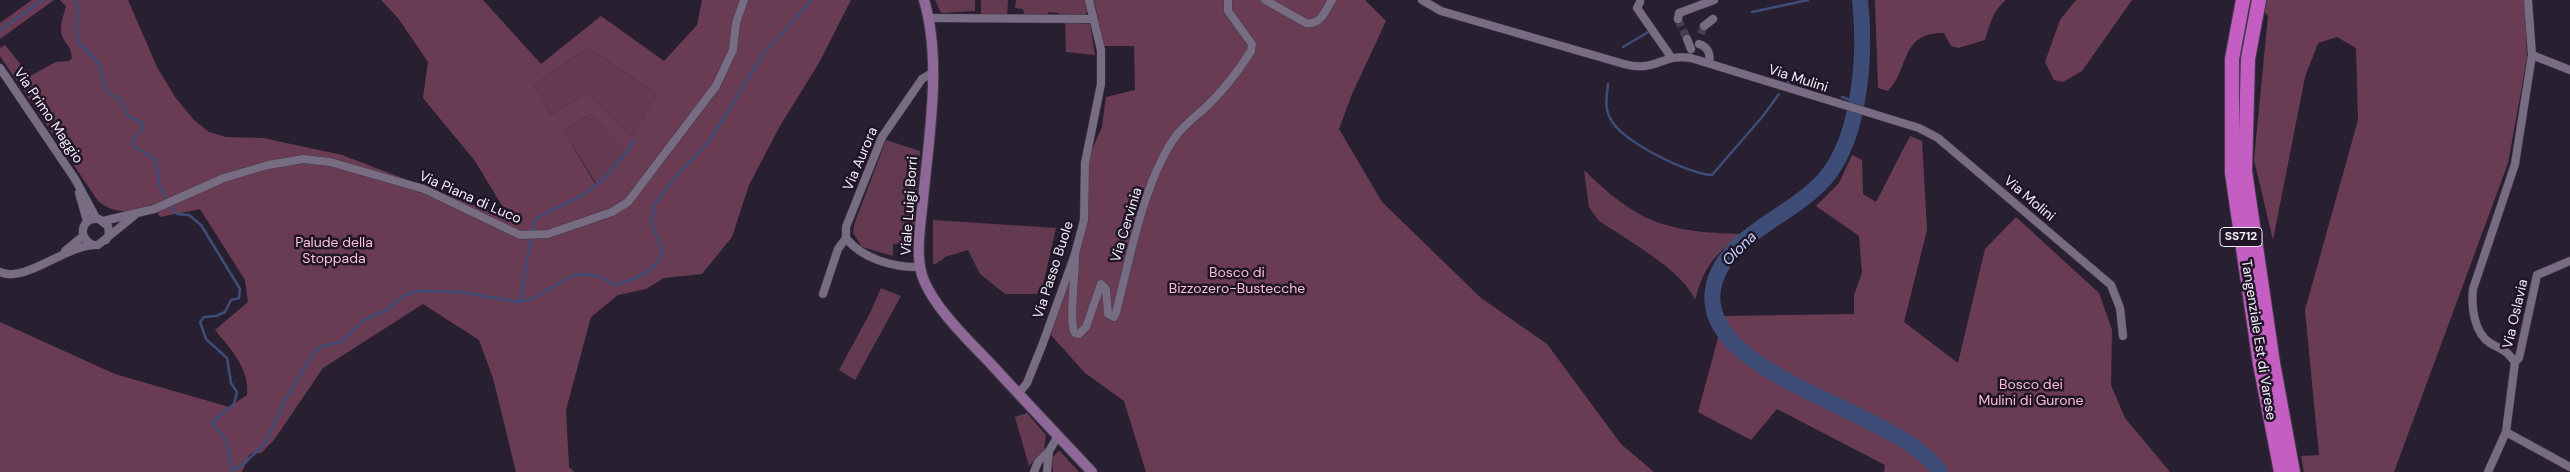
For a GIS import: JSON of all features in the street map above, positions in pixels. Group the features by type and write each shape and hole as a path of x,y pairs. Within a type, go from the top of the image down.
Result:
{"highway":[{"name":"Tangenziale Est di Varese","path":"2243,0 2232,59 2232,173 2260,364 2281,472"},
{"name":"Tangenziale Est di Varese","path":"2259,0 2248,59 2244,171 2273,363 2293,472"}],"main road":[{"name":"Viale Luigi Borri","path":"924,0 929,18 932,73 920,230 921,267 927,285 935,299 967,339 1092,472"}],"street":[{"name":"Via Piana di Luco","path":"100,219 136,214 173,201 224,178 268,165 303,159 325,162 424,189 520,235 548,234 612,212 628,202 716,86 732,50 736,23 744,0"},
{"name":"Via Passo Buole","path":"1018,394 1026,383 1043,343 1075,254 1084,220 1085,163 1101,84 1101,50 1089,0"},
{"name":"Via Cervinia","path":"1075,254 1076,272 1071,324 1075,332 1079,334 1086,327 1101,284 1106,289 1108,314 1114,317 1143,212 1157,172 1173,140 1188,121 1206,107 1251,51 1252,44 1228,11 1228,0"},
{"path":"1265,0 1306,23 1313,24 1319,20 1332,0"},
{"name":"Via Mulini","path":"1422,0 1441,11 1634,67 1654,66 1670,57 1691,58 1829,102 1880,116"},
{"path":"1678,20 1679,13 1714,0"},
{"path":"2488,472 2506,432 2515,362 2504,349 2490,343 2483,337 2473,314 2471,300 2515,164 2532,56 2528,0"},
{"path":"1640,2 1637,8 1670,57"},
{"path":"929,18 1093,19"},
{"path":"1704,26 1714,19"},
{"path":"1691,58 1700,34"},
{"path":"1687,39 1695,46 1704,46 1709,54 1708,63"},
{"path":"2532,56 2570,70"},
{"name":"Via Primo Maggio","path":"0,68 100,219"},
{"name":"Via Aurora","path":"823,294 838,249 846,238 846,227 882,137 922,79 932,73"},
{"name":"Via Molini","path":"1880,116 1919,128 1938,138 2111,285 2120,308 2123,336"},
{"name":"Via Primo Maggio","path":"75,179 86,221"},
{"path":"0,272 21,273 62,254 91,244 98,245 136,214"},
{"path":"91,244 83,236 82,228 86,221 100,219 109,229 104,242"},
{"path":"62,254 83,236"},
{"path":"846,238 854,249 888,264 921,267"},
{"name":"Via Oslavia","path":"2515,362 2519,358 2537,275 2570,261"},
{"path":"2506,432 2570,467"},
{"path":"1034,472 1038,462 1049,451 1058,436"},
{"path":"1047,472 1049,451"}],"shaded area":[{"path":"935,0 975,0 975,11 941,13"},
{"path":"981,0 1008,0 1007,14 981,14"},
{"path":"1016,0 1086,0 1088,11 1085,15 1059,15 1058,13 1049,12 1047,15 1024,14 1023,9 1015,8"},
{"path":"1065,22 1090,24 1095,55 1066,52"},
{"path":"588,47 657,94 632,137 587,93 551,115 534,85"},
{"path":"591,114 631,154 597,185 563,130"},
{"path":"886,140 920,151 914,243 893,244 893,256 862,247 853,233 854,225"},
{"path":"1584,170 1621,202 1655,221 1692,231 1741,234 1717,256 1706,270 1695,300 1679,278 1666,267 1598,220 1589,207"},
{"path":"933,220 1056,228 1041,294 1005,294 980,274 968,250 945,257 933,265"},
{"path":"881,288 901,296 855,380 839,370 870,313"},
{"path":"1027,413 1046,435 1044,450 1029,466 1015,417"},
{"path":"1059,450 1079,472 1053,472 1052,458"}],"green space":[{"path":"32,0 54,0 0,39 0,23"},
{"name":"Palude della Stoppada","path":"60,0 128,0 157,67 175,97 194,120 209,132 226,137 263,138 342,155 510,219 475,161 423,98 428,62 398,18 381,0 483,0 541,64 601,16 664,61 697,25 702,0 851,0 820,61 780,126 749,185 732,237 702,274 664,278 646,289 618,295 591,317 566,410 569,467 574,472 516,472 493,378 479,340 423,304 323,368 274,440 261,453 250,454 242,472 0,472 0,322 115,374 229,407 247,395 245,376 238,359 215,330 248,302 245,280 200,209 160,217 152,204 131,211 111,209 104,206 98,201 0,56 0,48 5,45 30,76 56,62 69,61 72,58 71,50 61,32 61,24 66,6","holes":["588,47 657,94 632,137 587,93 551,115 534,85","591,114 630,154 596,185 563,130"]},
{"name":"Bosco di Bizzozero-Bustecche","path":"1094,0 1365,0 1386,21 1352,94 1339,129 1382,202 1481,298 1547,344 1621,444 1654,472 1146,472 1124,401 1085,373 1051,335 1079,230 1087,161 1102,127 1106,97 1135,90 1134,46 1104,46"},
{"path":"1875,0 2006,0 1995,13 1985,40 1958,48 1951,46 1944,33 1930,34 1920,38 1908,53 1895,82 1888,91 1878,88"},
{"path":"2076,0 2132,0 2082,71 2063,82 2054,80 2045,62 2060,20"},
{"path":"2254,0 2525,0 2527,58 2508,163 2394,472 2304,472 2301,456 2319,455 2305,310 2358,120 2356,48 2337,37 2318,43 2305,77 2273,240 2254,160 2268,16"},
{"name":"Bosco dei Mulini di Gurone","path":"1910,136 1922,141 1927,230 1904,322 1958,363 1985,249 2016,217 2099,293 2112,330 2111,385 2125,418 2170,472 1884,472 1885,465 1777,409 1751,440 1698,412 1724,316 1854,314 1854,295 1862,273 1859,236 1816,206 1839,183 1852,155 1862,160 1863,194 1876,202"}],"waterway":[{"path":"0,30 43,0"},
{"path":"75,0 78,8 76,31 79,43 98,62 107,92 121,100 128,116 141,122 143,129 133,140 134,147 155,159 160,187 172,208 177,214 189,215 201,225 240,289 239,298 231,300 225,312 216,316 204,317 200,322 206,339 227,358 231,383 237,392 234,404 212,422 227,442 232,471"},
{"path":"232,471 245,463 265,443 284,402 314,352 320,347 343,341 362,321 387,310 403,296 417,291 460,292 518,302 532,299 572,276 580,274 599,276 614,285 636,278 649,271 663,252 651,223 655,204 674,179 710,140 764,53 812,0"},
{"path":"1752,12 1808,0"},
{"name":"Olona","path":"1860,0 1862,22 1861,72 1852,124 1844,148 1832,169 1818,186 1756,231 1729,256 1719,271 1713,289 1717,320 1737,346 1768,369 1885,429 1918,450 1940,472"},
{"path":"1623,47 1650,31"},
{"path":"1787,83 1796,80 1823,90"},
{"path":"1608,84 1606,101 1608,114 1617,127 1627,136 1672,163 1712,175 1763,116 1779,94"},
{"path":"1842,97 1855,102"},
{"path":"532,234 534,221 595,186 614,167 635,140"},
{"path":"520,301 531,238"}],"tunnel":[{"path":"1678,19 1687,39"},
{"path":"1701,34 1704,26"}]}
